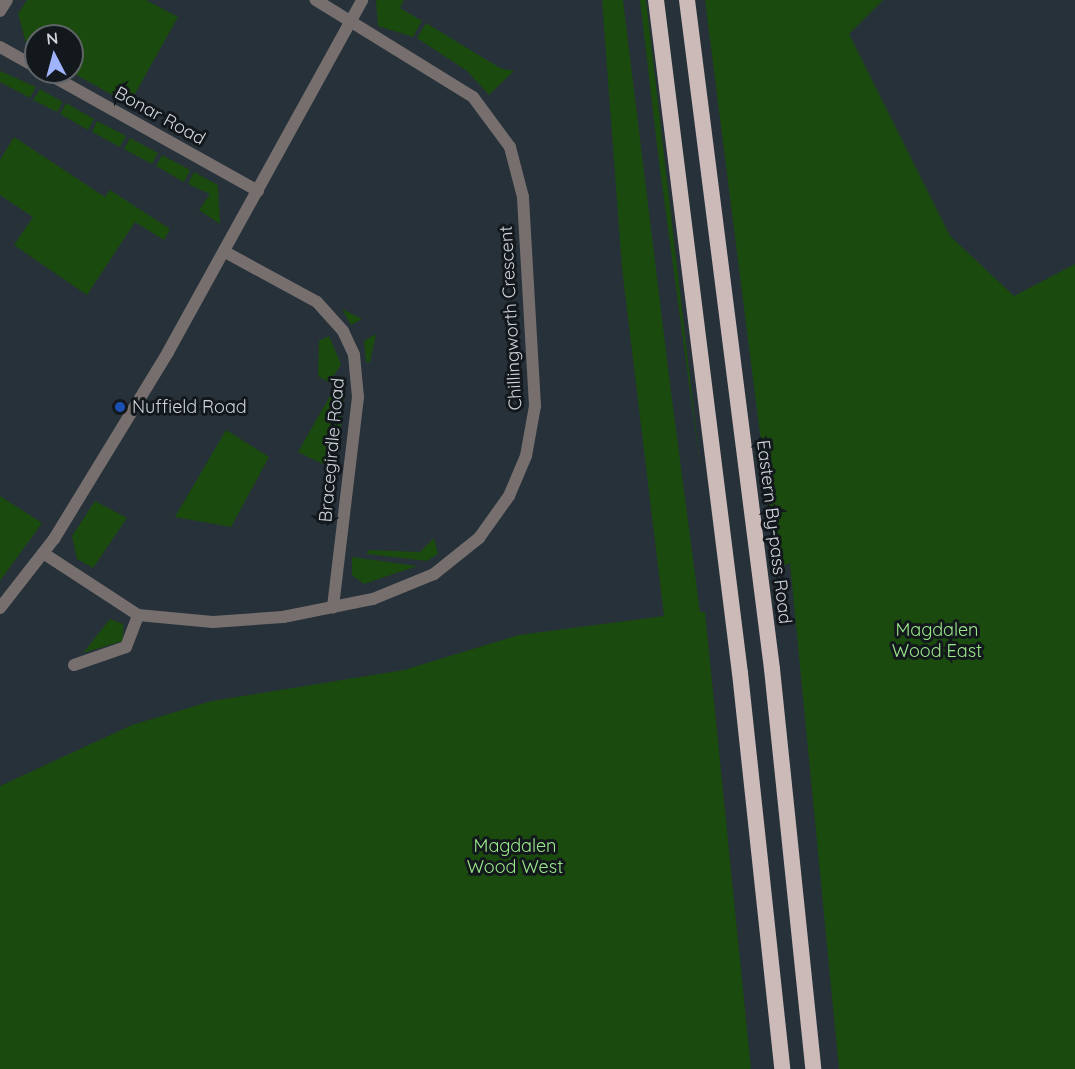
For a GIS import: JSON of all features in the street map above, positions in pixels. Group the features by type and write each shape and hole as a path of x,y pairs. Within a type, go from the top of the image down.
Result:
{"highway":[{"path":"656,0 740,673 782,1069"},
{"name":"Eastern By-pass Road","path":"687,0 772,669 813,1069"}],"street":[{"path":"0,11 7,0"},
{"name":"Chillingworth Crescent","path":"43,553 138,615 213,622 333,608 417,582 479,538 518,477 534,406 523,197 510,147 473,97 316,0"},
{"path":"0,608 43,553 226,253 362,0"},
{"path":"0,47 24,60"},
{"name":"Bonar Road","path":"66,84 258,191"},
{"name":"Bracegirdle Road","path":"226,253 317,302 343,331 354,355 358,397 333,608"},
{"path":"74,665 126,646 138,615"}],"green space":[{"path":"27,0 146,0 178,17 132,99 134,107 84,79 84,24 24,24 24,36 18,14"},
{"path":"376,0 404,0 400,8 422,21 413,37 378,26"},
{"name":"Magdalen Wood West","path":"602,0 623,0 700,612 705,612 751,1069 0,1069 0,786 132,725 212,701 404,670 519,635 664,616 622,268"},
{"path":"640,0 646,0 701,472 659,162"},
{"name":"Magdalen Wood East","path":"705,0 883,0 849,34 950,236 1014,296 1075,264 1075,1069 839,1069 790,563 777,568"},
{"path":"426,23 500,68 514,71 489,95 467,71 417,38"},
{"path":"0,71 24,82 24,84 36,87 30,98 0,82"},
{"path":"40,89 63,102 57,112 33,100"},
{"path":"66,103 94,119 88,130 60,114"},
{"path":"97,121 126,136 120,147 92,132"},
{"path":"14,137 105,197 110,190 170,229 164,240 135,222 87,295 14,245 33,217 0,195 0,160"},
{"path":"130,138 158,153 152,164 124,149"},
{"path":"162,155 190,170 184,182 156,166"},
{"path":"194,172 218,185 220,224 199,210 210,194 188,184"},
{"path":"342,309 362,319 351,325"},
{"path":"376,334 370,362 366,362 364,341"},
{"path":"329,336 341,364 330,383 318,376 319,341"},
{"path":"342,375 345,394 335,470 298,452"},
{"path":"226,430 269,457 231,527 175,517"},
{"path":"0,496 42,523 0,581"},
{"path":"95,501 127,518 93,568 77,559 72,536"},
{"path":"434,538 438,554 427,561 367,554 368,550 420,552"},
{"path":"352,557 417,566 364,584 352,575"},
{"path":"110,619 123,624 123,641 83,653"}],"place":[{"name":"Nuffield Road","path":"120,407"}]}
